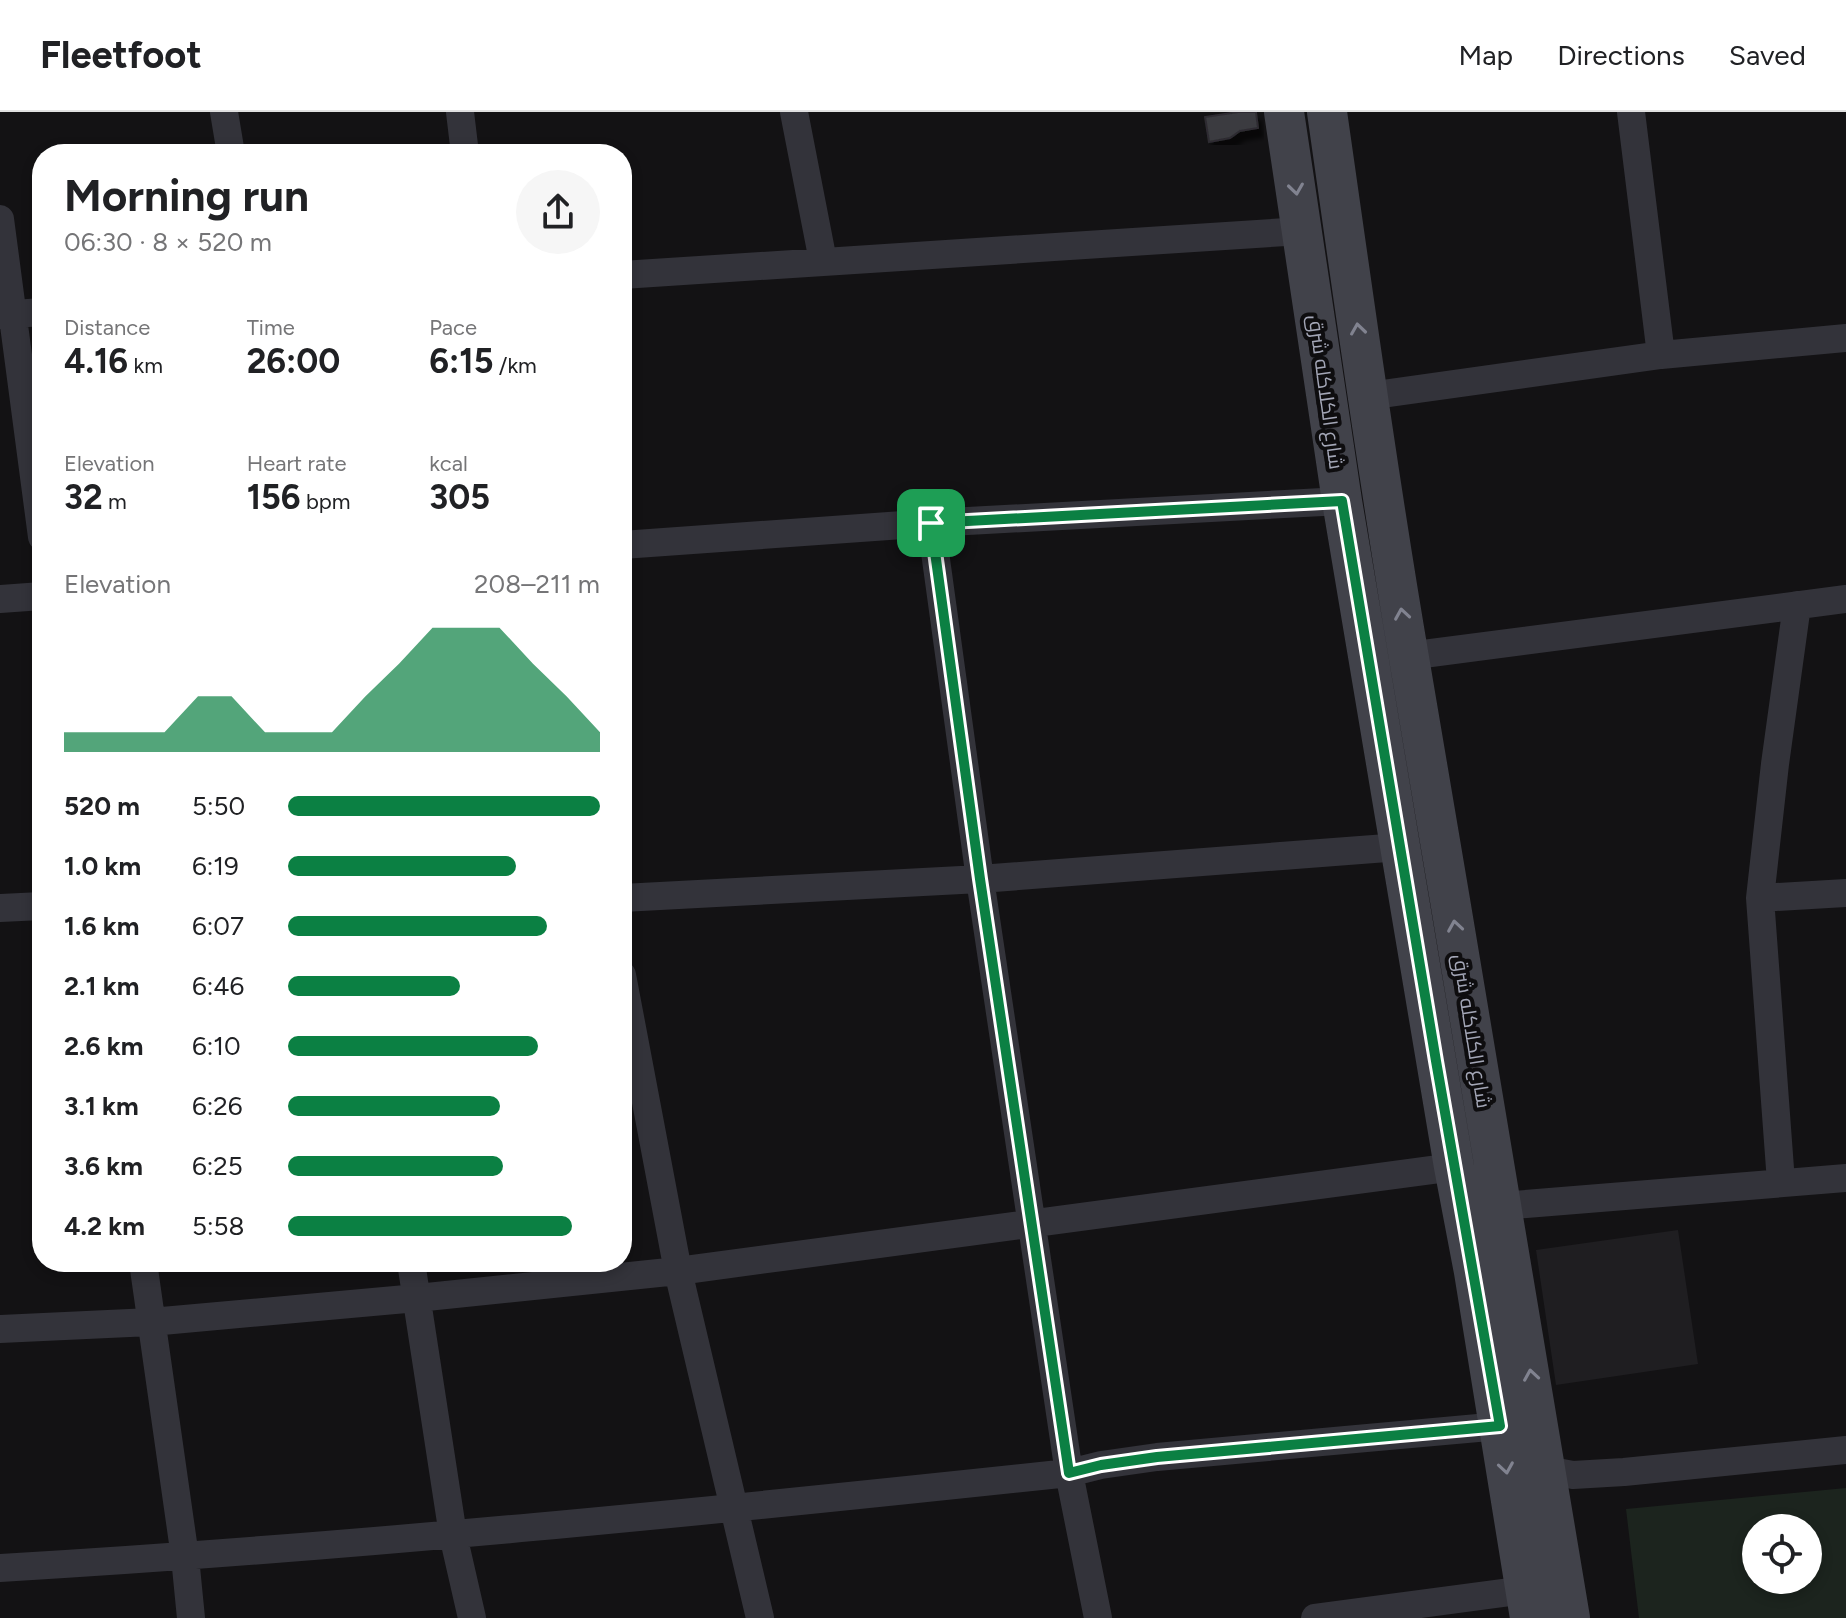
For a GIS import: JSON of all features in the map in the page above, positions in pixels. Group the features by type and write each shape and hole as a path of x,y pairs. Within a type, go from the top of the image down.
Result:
{"street":[{"path":"224,112 229,144"},
{"path":"460,112 464,144"},
{"path":"794,112 823,261"},
{"name":"شارع الكلاكله شرق","path":"1284,112 1342,501 1528,1604"},
{"name":"شارع الكلاكله شرق","path":"1327,112 1408,656 1570,1618"},
{"path":"1631,112 1661,355"},
{"path":"0,219 6,314 32,475"},
{"path":"632,274 1302,231"},
{"path":"6,314 32,313"},
{"path":"1368,396 1661,355 1846,338"},
{"path":"632,544 931,523 1342,501"},
{"path":"931,523 980,879 1069,1473 1098,1618"},
{"path":"0,599 32,597"},
{"path":"1408,656 1846,599"},
{"path":"1781,1182 1760,898 1797,605"},
{"path":"632,897 980,879 1400,847"},
{"path":"1760,898 1846,893"},
{"path":"0,908 32,906"},
{"path":"632,1028 678,1271 760,1618"},
{"path":"0,1329 151,1322 678,1271 1454,1167"},
{"path":"1501,1206 1846,1178"},
{"path":"144,1272 191,1618"},
{"path":"413,1272 453,1535 472,1618"},
{"path":"0,1568 185,1557 735,1509 1069,1473 1157,1457 1500,1426"},
{"path":"1546,1470 1573,1475 1624,1472 1846,1450"},
{"path":"1315,1618 1528,1604"}],"shaded area":[{"path":"1678,1230 1698,1364 1556,1385 1536,1250"},
{"path":"1846,1488 1846,1618 1639,1618 1626,1509"}],"building":[{"path":"1256,112 1258,128 1209,142 1205,117"}],"route":[{"path":"1342,501 1500,1426 1157,1457 1069,1473 980,879 931,523 1342,501"}]}
